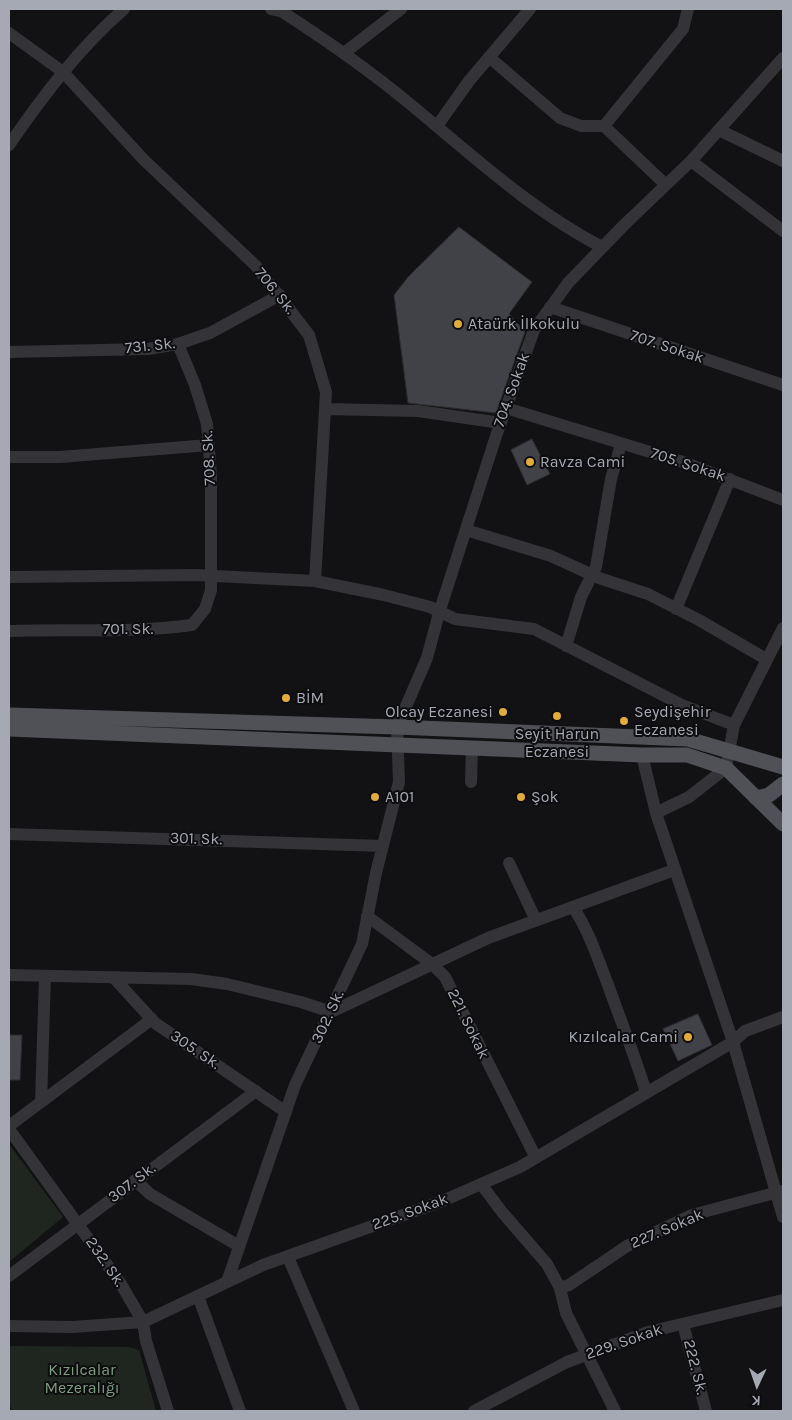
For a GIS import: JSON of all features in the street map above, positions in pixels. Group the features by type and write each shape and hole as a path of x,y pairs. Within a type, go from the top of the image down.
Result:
{"main road":[{"path":"9,715 397,727 688,739 783,768"},
{"path":"9,728 642,755 687,755 726,768 783,824"},
{"path":"756,798 769,795 783,784"},
{"path":"783,810 783,824"}],"street":[{"path":"9,145 43,96 63,72 101,29 124,9"},
{"path":"271,9 280,11 344,53 490,170 572,232 602,247"},
{"path":"344,53 401,9"},
{"path":"437,126 469,81 530,9"},
{"path":"604,126 683,29 688,9"},
{"name":"706. Sk.","path":"9,33 63,72 144,160 256,266 309,335 326,392 316,581"},
{"path":"489,57 560,118 581,126 604,126 666,185"},
{"name":"704. Sokak","path":"396,744 397,727 427,658 439,613 466,530 534,330 568,283 602,247 691,161 783,58"},
{"path":"719,130 783,161"},
{"path":"691,161 783,231"},
{"name":"731. Sk.","path":"9,352 148,348 178,344 210,333 280,295"},
{"name":"707. Sokak","path":"550,307 783,385"},
{"name":"708. Sk.","path":"178,344 195,384 208,424 211,576"},
{"name":"705. Sokak","path":"506,408 730,479 783,500"},
{"path":"325,409 418,411 501,423"},
{"path":"566,646 581,597 592,574 600,550 611,479 621,444"},
{"path":"9,458 60,457 209,445"},
{"path":"676,609 730,479"},
{"path":"466,530 551,556 592,574 648,594 766,659"},
{"path":"9,577 211,576 316,581 384,595 430,608 455,620 534,629 682,705 734,725"},
{"name":"701. Sk.","path":"9,632 75,629 158,630 192,625 205,609 210,590 211,576"},
{"path":"656,813 689,797 726,768 734,725 783,628"},
{"name":"302. Sk.","path":"227,1282 295,1085 362,944 399,782 396,744"},
{"path":"470,782 472,748"},
{"path":"642,755 656,813 733,1042 779,1192 783,1217"},
{"name":"301. Sk.","path":"9,834 383,846"},
{"path":"510,863 534,916"},
{"path":"9,975 191,979 227,984 301,1002 331,1012 488,938 674,869"},
{"path":"432,964 440,955 460,945 534,916 674,869"},
{"path":"573,907 583,923 598,959 646,1092"},
{"name":"221. Sokak","path":"367,916 432,964 444,977 536,1158"},
{"path":"40,1102 45,976"},
{"name":"305. Sk.","path":"114,978 152,1019 286,1112"},
{"name":"225. Sokak","path":"9,1326 72,1327 143,1322 227,1282 288,1256 440,1202 536,1158 733,1042 745,1031 783,1017"},
{"path":"9,1128 40,1102 152,1019"},
{"name":"307. Sk.","path":"9,1276 256,1090"},
{"name":"232. Sk.","path":"9,1128 122,1284 143,1322 146,1341 168,1411"},
{"path":"135,1180 150,1194 239,1246"},
{"path":"481,1184 502,1212 547,1264 560,1288 566,1313 615,1411"},
{"name":"227. Sokak","path":"560,1288 569,1285 627,1246 692,1216 779,1192"},
{"path":"288,1256 354,1411"},
{"path":"198,1296 240,1411"},
{"name":"229. Sokak","path":"474,1411 567,1362 648,1332 783,1300"},
{"name":"222. Sk.","path":"684,1324 706,1411"}],"green space":[{"path":"9,1144 63,1217 9,1262"},
{"name":"Kızılcalar Mezeralığı","path":"9,1346 129,1347 139,1350 156,1411 12,1411 9,1402"}],"building":[{"name":"Ataürk İlkokulu","path":"459,227 532,282 509,314 525,332 496,413 408,403 394,295 408,277"},
{"name":"Ravza Cami","path":"532,439 550,474 527,485 511,450"},
{"name":"Kızılcalar Cami","path":"698,1014 712,1045 678,1061 663,1029"},
{"path":"9,1035 22,1035 20,1080 9,1080"}],"place":[{"name":"Ataürk İlkokulu","path":"458,324"},
{"name":"Ravza Cami","path":"530,462"},
{"name":"BİM","path":"286,698"},
{"name":"Olcay Eczanesi","path":"503,712"},
{"name":"Seyit Harun Eczanesi","path":"557,716"},
{"name":"Seydişehir Eczanesi","path":"624,721"},
{"name":"A101","path":"375,797"},
{"name":"Şok","path":"521,797"},
{"name":"Kızılcalar Cami","path":"688,1037"}]}
